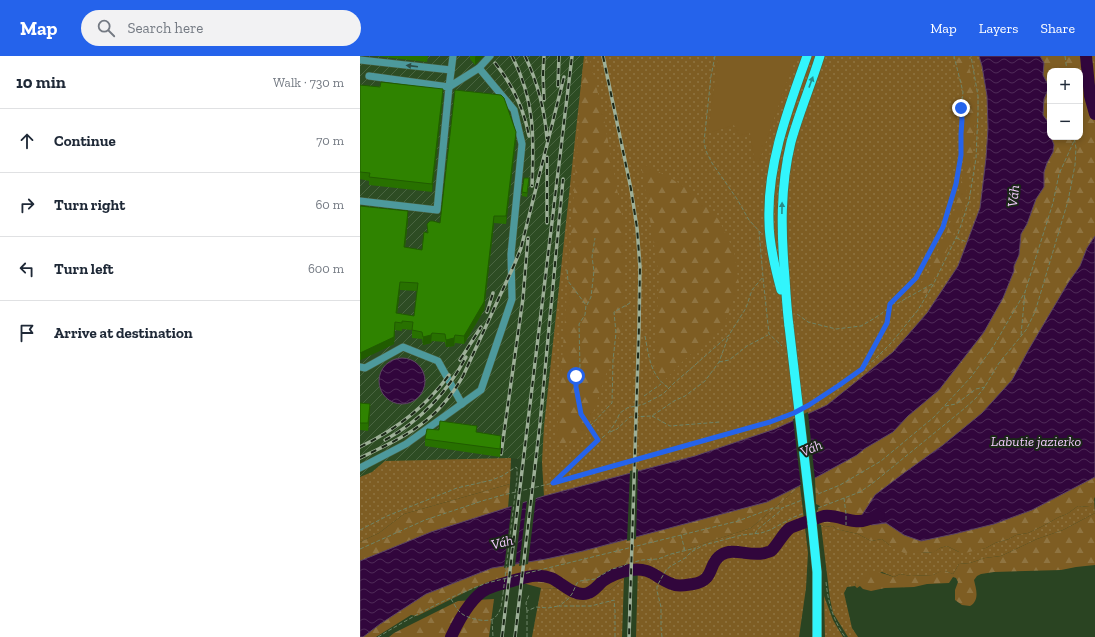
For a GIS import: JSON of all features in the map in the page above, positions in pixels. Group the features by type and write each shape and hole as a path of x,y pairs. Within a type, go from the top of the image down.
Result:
{"main road":[{"path":"791,314 776,270 769,223 770,189 779,142 807,56"},
{"path":"817,637 817,572 789,326 791,314 782,247 782,201 791,143 796,124 820,56"}],"lane":[{"path":"360,201 437,210 453,56"},
{"path":"365,76 449,87 479,68 490,56"},
{"path":"360,60 451,70"},
{"path":"360,468 406,444 481,390 512,299 511,254 522,144 514,110 479,68"},
{"path":"360,367 365,368 403,347 438,361 462,404"}],"path":[{"path":"715,56 704,142 706,151 712,163 737,199 749,220 759,231 764,234"},
{"path":"862,369 887,323 890,304 916,278 943,227 956,184 961,155 961,108 963,92 954,56"},
{"path":"804,408 874,360 892,342 918,310 934,283 956,238 969,201 976,158 978,96 971,56"},
{"path":"1065,56 1067,68"},
{"path":"1021,337 1026,292 1059,174 1075,141"},
{"path":"816,509 860,492 965,408 985,387 999,363 1026,330 1035,312 1065,213 1075,165 1075,141"},
{"path":"759,231 769,334 782,346"},
{"path":"595,238 592,257 594,271 591,297 586,305 585,316 579,324 580,367 576,376 576,387 581,414 598,440"},
{"path":"956,238 967,242"},
{"path":"567,270 568,281 586,305"},
{"path":"652,416 674,401 685,396 705,381 719,362 729,335 746,308 752,290 763,277"},
{"path":"890,304 898,303 934,283"},
{"path":"818,494 840,485 881,461 934,417 971,377 993,346 1026,292"},
{"path":"589,427 612,403 613,360 616,333 614,312 630,303"},
{"path":"791,314 808,322 836,329 861,326 889,308"},
{"path":"719,362 729,360 747,346 769,334"},
{"path":"608,434 623,410 644,404 663,394 674,382 729,335"},
{"path":"646,336 652,368 662,383 669,388"},
{"path":"644,396 662,383"},
{"path":"944,406 956,404 976,389 985,387"},
{"path":"360,549 425,520 500,496 553,483 770,422 794,413"},
{"path":"553,483 598,440 616,429 630,417 652,416 670,426 720,422"},
{"path":"360,530 387,516 457,488 492,480 502,476 516,467 517,478 503,594 499,613 492,619 480,620 470,618 460,613 450,598"},
{"path":"844,498 846,525"},
{"path":"378,637 424,610 466,590 487,583 738,520 773,508 782,508 804,500"},
{"path":"755,534 757,530 782,508"},
{"path":"559,606 567,600 572,594 577,583 580,581 595,579 612,569 624,566 626,564 658,558 742,535 761,533 801,514"},
{"path":"681,534 685,551"},
{"path":"662,637 661,607 657,586 666,570 685,558 697,548"},
{"path":"825,578 830,607 834,619 845,637"},
{"path":"527,637 526,603 529,595"},
{"path":"527,611 536,607 548,608 559,606 591,606 614,600 615,637"},
{"path":"492,619 493,637"}],"shaded area":[{"path":"360,56 584,56 544,426 542,462 511,458 360,478"}],"green space":[{"path":"584,56 979,56 987,96 988,128 986,158 980,208 958,266 927,313 893,352 827,405 775,429 695,456 544,496 542,462 544,426"},
{"path":"588,56 603,114 625,232 623,267 624,321 585,436 556,446 583,66"},
{"path":"718,56 796,56 758,164 755,164 750,133 739,136 734,125 708,133"},
{"path":"954,56 966,56 974,85 976,106 972,160 963,209 944,258 926,294 917,295 916,290 923,281 946,234 954,212 961,183 965,155 965,112 973,104 970,97 966,96 963,92"},
{"path":"1040,56 1095,56 1095,236 1087,248 1080,266 1068,283 1012,380 982,413 943,445 875,495 886,523 904,535 921,541 994,524 1032,510 1095,477 1095,497 1090,507 1078,506 1067,514 1028,533 1016,535 986,548 965,553 959,552 947,546 940,548 933,553 904,553 889,545 882,539 871,541 858,534 836,529 833,526 825,527 819,524 821,519 816,513 820,506 816,504 815,478 857,455 864,449 893,432 908,416 939,390 984,332 1003,298 1019,255 1021,234 1027,224 1036,199 1044,187 1044,172 1053,152 1054,145 1052,140 1083,140 1083,68 1047,68 1047,83 1043,75 1044,63"},
{"path":"1047,92 1047,121 1043,116 1044,99"},
{"path":"641,163 691,190 719,220 734,251 739,285 724,325 683,361 653,392 659,276"},
{"path":"511,458 510,484 404,514 379,533 360,542 360,477 372,472 385,461"},
{"path":"510,484 508,508 431,532 360,561 360,542 379,533 404,514"},
{"path":"800,486 808,553 806,588 799,637 636,637 638,565 751,528"},
{"path":"800,486 751,528 639,565 610,590 541,588 504,578 478,586 417,616 411,615 376,637 363,637 390,617 426,594 492,568 583,551 767,502"},
{"path":"1094,497 1095,513 1063,530 1037,539 1001,556 959,564 953,574 942,571 933,575 911,576 900,574 894,577 882,572 856,583 855,586 847,587 844,593 852,628 858,637 848,637 833,613 821,525 825,527 833,526 836,529 858,534 871,541 882,539 889,545 921,552 932,553 947,546 959,552 986,548 1016,535 1028,533 1067,514 1078,506 1090,507"},
{"path":"1095,513 1095,565 1061,570 994,572 981,574 974,580 976,598 970,606 962,605 955,600 955,590 958,582 956,578 953,577 949,583 927,584 914,587 885,588 871,591 863,589 860,586 857,588 855,586 856,583 859,583 862,576 868,572 877,572 894,577 900,574 911,576 933,575 941,571 953,574 959,564 1001,556 1037,539 1063,530"},
{"path":"624,578 622,637 532,637 541,588 610,590"},
{"path":"824,596 833,620 843,637 825,637"},
{"path":"494,599 489,637 389,637 394,633 458,601"}],"water":[{"name":"Váh","path":"979,56 1040,56 1044,63 1043,75 1047,83 1043,115 1047,121 1047,140 1052,140 1054,145 1053,152 1044,172 1044,187 1036,199 1027,224 1021,234 1019,255 1003,298 984,332 939,390 908,416 893,432 864,449 857,455 767,502 583,551 492,568 426,594 363,637 360,637 360,561 431,532 544,496 695,456 775,429 827,405 893,352 927,313 958,266 980,208 988,128 987,96"},
{"name":"Labutie jazierko","path":"1095,236 1095,477 1032,510 994,524 954,534 921,541 904,535 886,523 871,525 862,515 875,495 943,445 982,413 1012,380 1068,283 1080,266 1087,248"},
{"path":"407,358 411,359 421,368 424,372 424,390 415,400 407,404 397,404 389,400 380,390 379,376 383,368 393,359"}],"pier":[{"path":"808,412 815,480 801,487 793,419"},
{"path":"638,469 636,539 627,541 630,471"},
{"path":"536,497 528,564 519,566 527,500"},
{"path":"523,501 515,566 504,568 512,504"}],"building":[{"path":"381,82 443,89 432,184 369,177 370,173 360,172 360,85 380,87"},
{"path":"455,90 501,95 504,98 516,132 506,216 494,216 484,302 464,336 455,335 454,338 446,340 445,334 432,333 431,335 423,337 422,332 412,330 413,322 395,322 394,337 360,353 360,206 408,211 404,247 422,250 424,232 428,233 427,224 430,221 440,223","holes":["400,282 418,283 414,316 396,313"]},
{"path":"524,178 529,178 527,193 522,192"},
{"path":"360,403 370,404 368,423 360,423"},
{"path":"440,421 477,426 476,432 501,436 500,449 425,439 427,429 439,430"}],"waterway":[{"path":"1086,56 1090,96 1095,114"},
{"path":"451,637 461,617 470,604 481,593 493,586 528,577 542,576 551,578 574,592 586,594 612,575 637,569 653,574 674,585 682,586 693,584 705,579 714,563 721,555 731,552 753,554 765,553 773,549 787,530 796,525 824,516 835,516 861,521 870,519 879,514"}],"railway":[{"path":"512,56 520,72 529,104 533,135 532,186"},
{"path":"525,56 540,96 547,139"},
{"path":"544,56 544,100"},
{"path":"558,86 559,56"},
{"path":"502,637 572,56"},
{"path":"603,56 631,189 637,228 640,267 629,637"},
{"path":"495,63 507,79 521,107 529,136"},
{"path":"360,458 406,435 419,426 442,405 453,392 463,376 521,248 564,77"},
{"path":"547,157 547,223"},
{"path":"515,637 540,424 563,179"},
{"path":"501,454 523,298 528,238"},
{"path":"487,312 493,293"},
{"path":"460,360 481,327"},
{"path":"385,440 410,424 432,405 450,382 466,357"},
{"path":"360,447 409,417 440,387 449,375"}],"route":[{"path":"576,376 576,387 581,414 598,440 553,483 770,422 794,413 838,386 862,369 887,323 890,304 916,278 943,227 956,184 961,155 961,108"}]}
